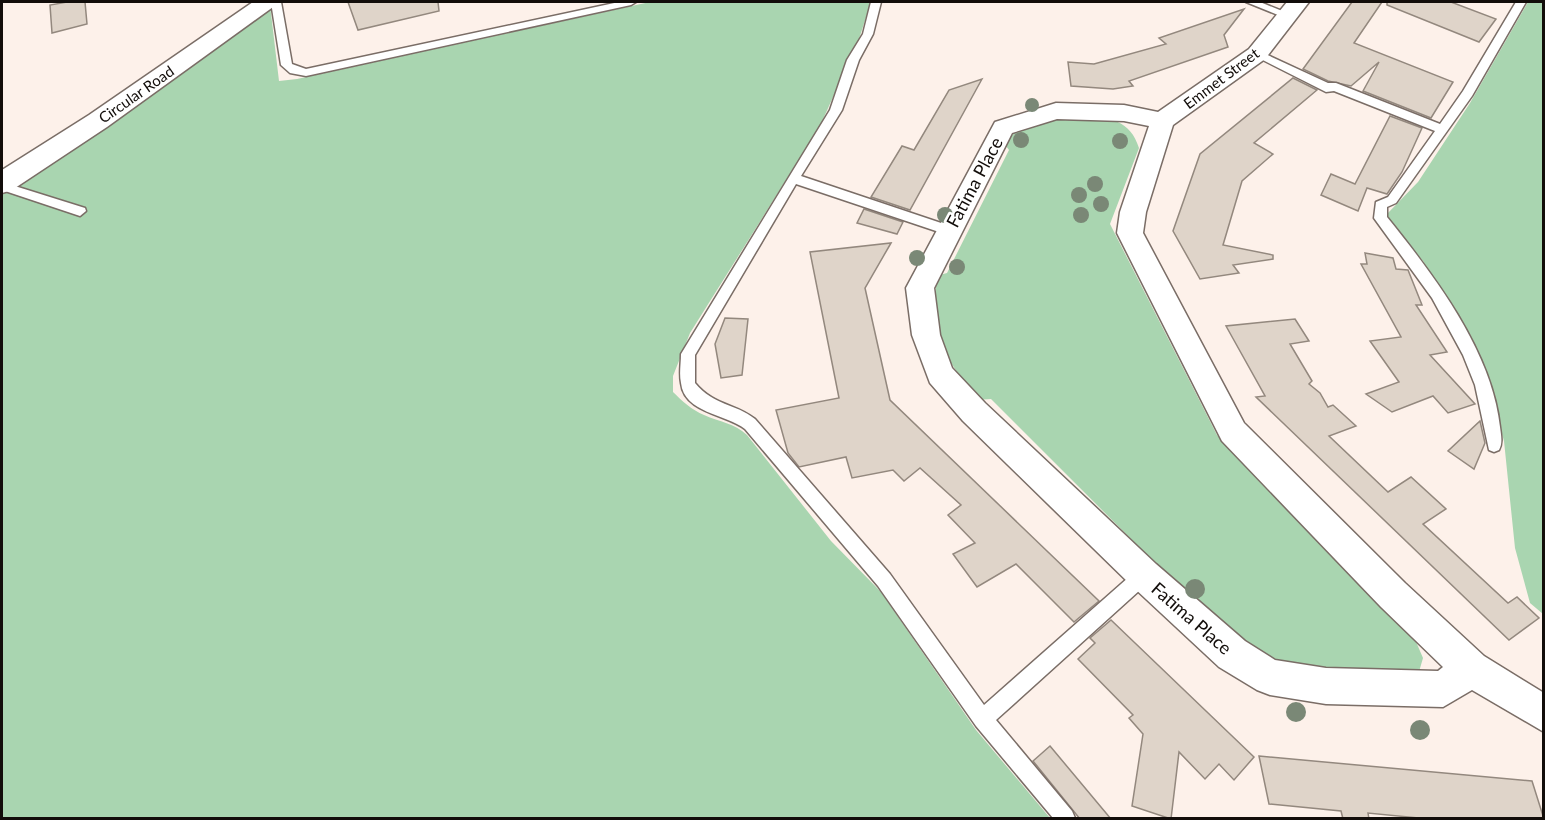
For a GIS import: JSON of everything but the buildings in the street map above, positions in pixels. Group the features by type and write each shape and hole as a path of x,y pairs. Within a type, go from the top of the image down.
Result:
{"main road":[{"name":"Circular Road","path":"2,184 98,121 268,2"}],"street":[{"name":"Emmet Street","path":"1162,121 1257,54 1292,8"},
{"name":"Fatima Place","path":"1162,121 1124,113 1056,111 1003,128 948,230 920,288 926,335 940,374 974,412 1144,575 1232,654 1270,677 1326,686 1443,689 1471,669"},
{"path":"1162,121 1132,212 1130,233 1233,432 1393,595 1471,669 1544,714"}],"lane":[{"path":"276,2 287,65 292,71 301,73 319,71 631,2"},
{"path":"876,2 868,34 853,60 836,110 688,354 688,385 704,403 724,413 742,417 750,424 884,580 983,719 1065,819"},
{"path":"1251,2 1292,8"},
{"path":"1494,445 1494,430 1479,372 1411,255 1380,218 1381,206 1392,200 1468,93 1521,2"},
{"path":"1257,54 1330,89 1332,86 1442,129"},
{"path":"793,178 948,230"},
{"path":"2,184 80,211"},
{"path":"983,719 1144,575"}],"green space":[{"path":"650,2 871,2 859,39 820,126 690,333 673,376 673,392 695,411 732,425 747,435 831,541 881,592 976,730 1050,818 2,818 2,195 56,161 270,5 279,81"},
{"path":"1528,2 1543,2 1543,614 1530,603 1515,548 1504,441 1485,373 1423,261 1394,228 1387,214 1418,182 1470,103"},
{"path":"1062,117 1108,119 1118,122 1134,136 1139,148 1110,224 1217,435 1411,630 1423,658 1416,682 1285,667 1224,632 991,399 976,400 945,354 935,315 936,276 947,273 1009,150 1003,142 1019,130"}]}
